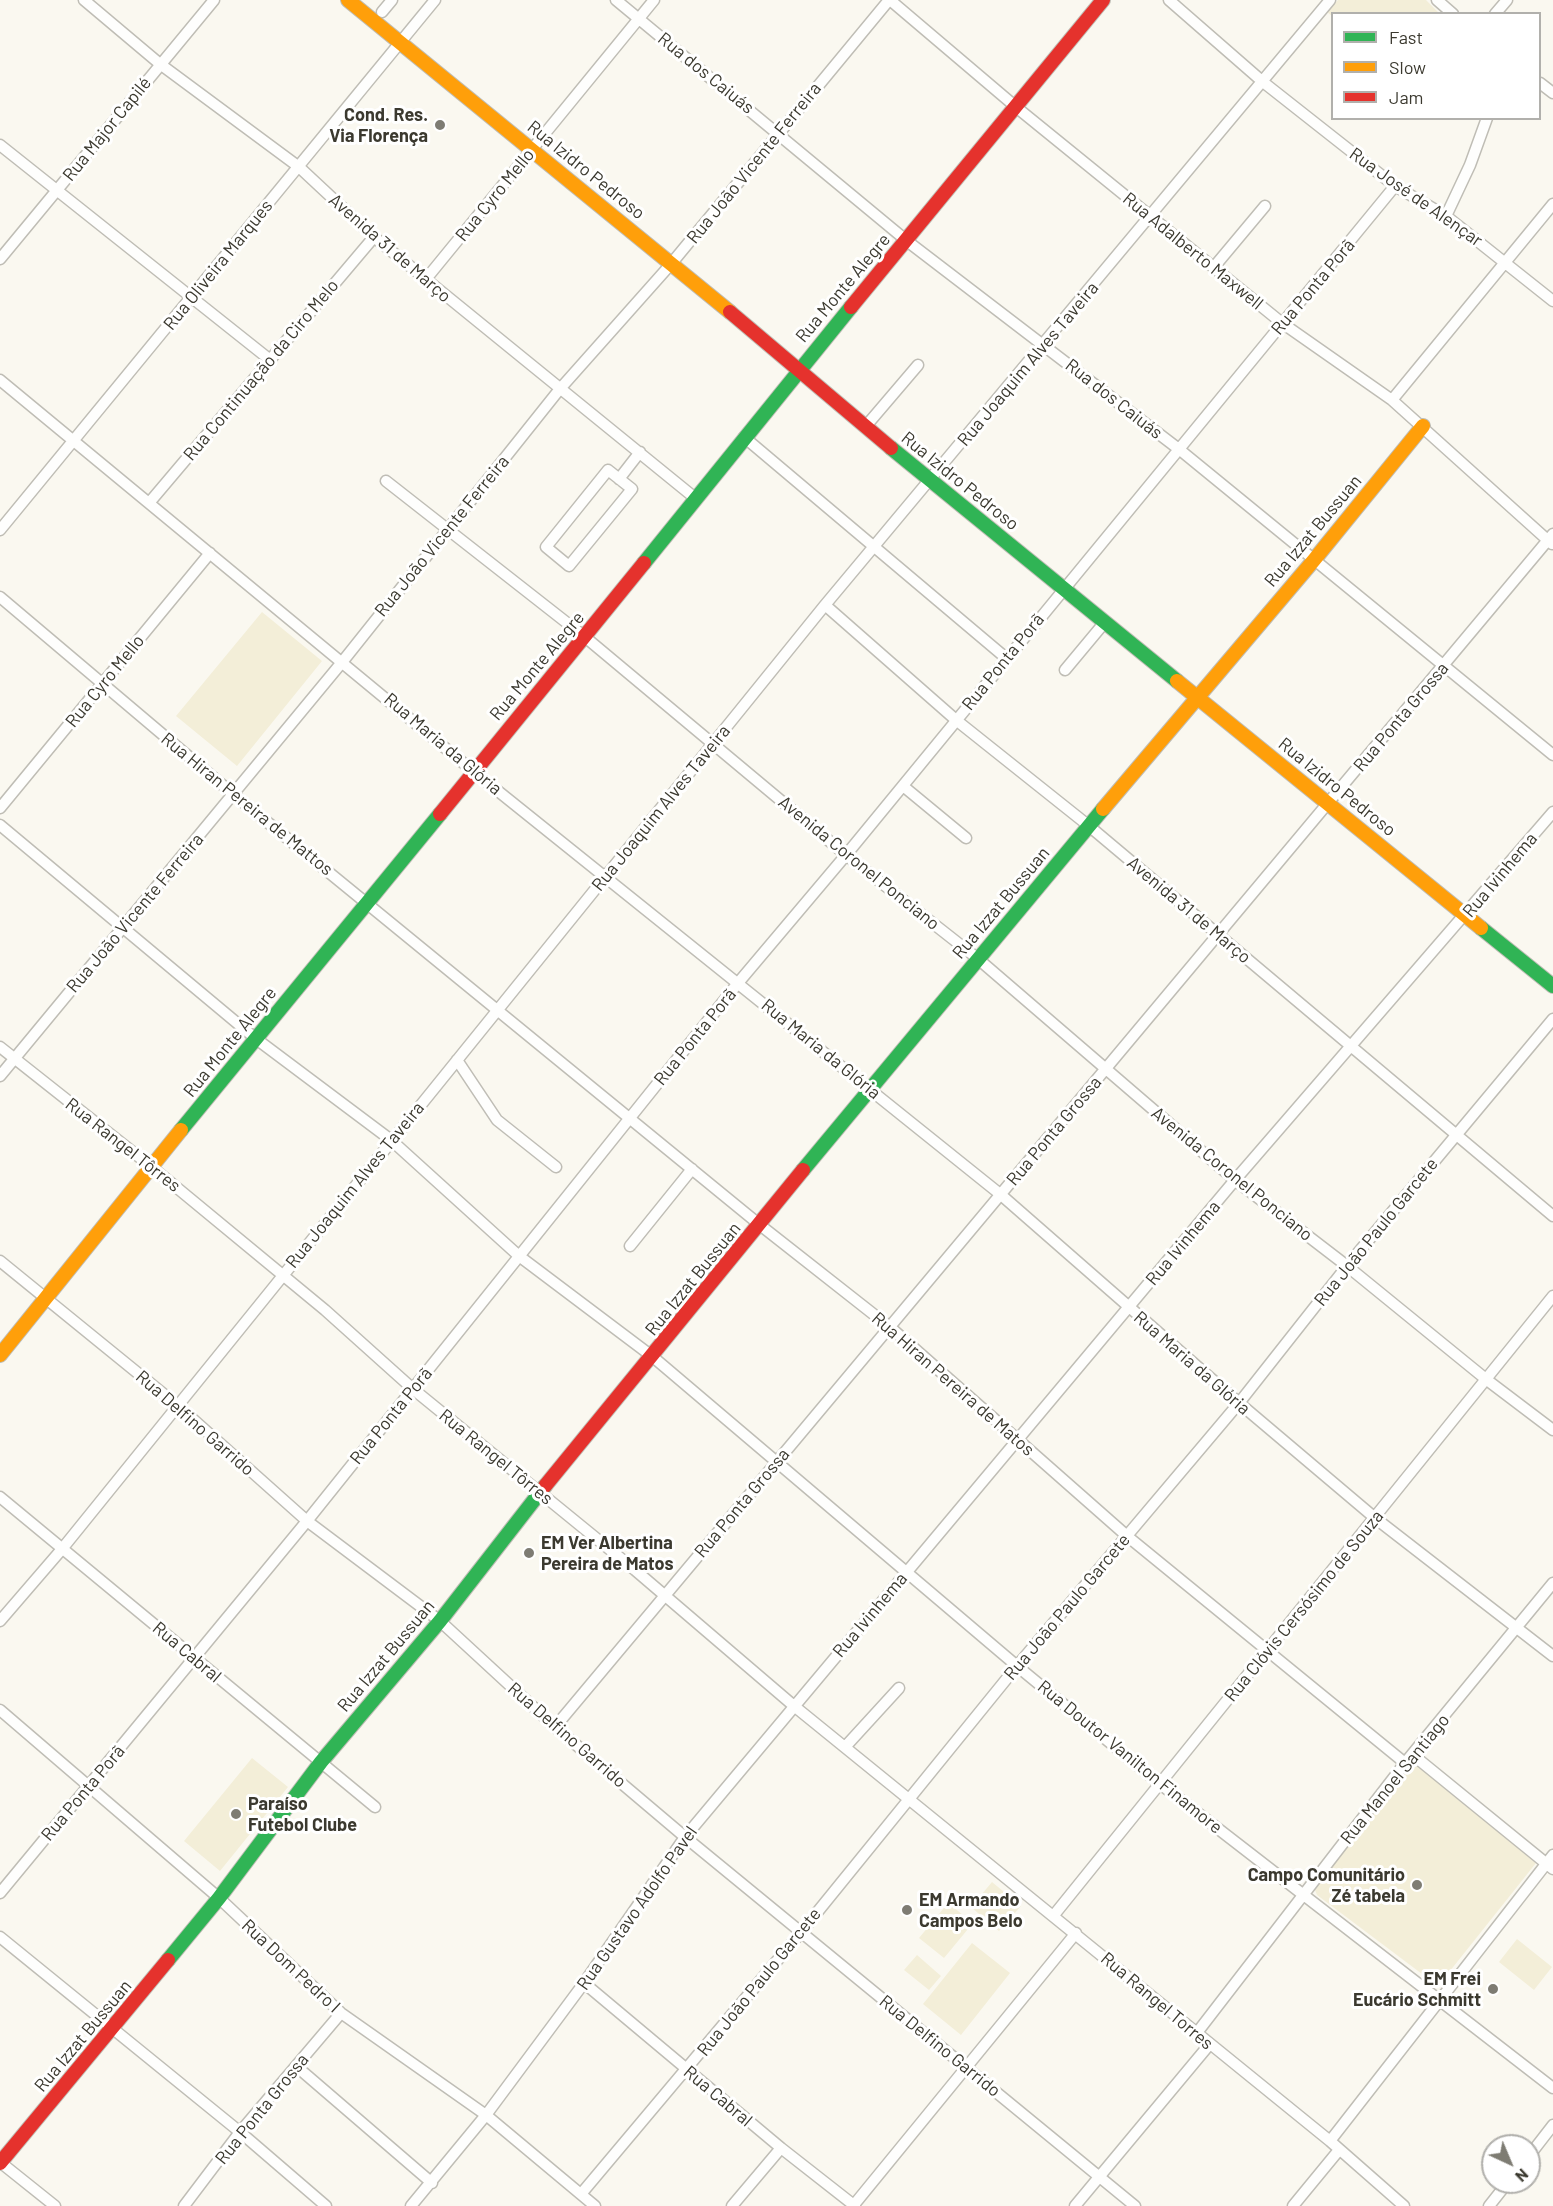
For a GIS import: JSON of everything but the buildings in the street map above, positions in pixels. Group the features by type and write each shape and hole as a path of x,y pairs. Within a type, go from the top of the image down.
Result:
{"street":[{"name":"Avenida 31 de Março","path":"84,0 160,64 298,167 374,237 559,390 640,452 695,498"},
{"name":"Rua Major Capilé","path":"0,259 214,0"},
{"name":"Rua Izidro Pedroso","path":"348,0 799,368 931,481 1553,986"},
{"path":"382,12 392,0"},
{"name":"Rua Oliveira Marques","path":"0,530 435,0"},
{"name":"Rua dos Caiuás","path":"616,0 779,132 908,241 1180,450 1446,665 1553,755"},
{"name":"Rua Cyro Mello","path":"426,279 654,0"},
{"name":"Rua Adalberto Maxwell","path":"890,0 1016,107 1282,323 1392,400 1551,540"},
{"name":"Rua João Vicente Ferreira","path":"0,1076 343,662 559,390 671,264 890,0"},
{"name":"Rua Monte Alegre","path":"0,1355 153,1168 255,1038 585,637 799,368 908,241 1103,0"},
{"name":"Rua José de Alençar","path":"1168,0 1263,82 1395,186 1446,216 1553,301"},
{"name":"Rua Joaquim Alves Taveira","path":"0,1621 62,1549 825,605 1151,218 1330,0"},
{"path":"1437,0 1451,12"},
{"path":"1497,12 1507,0"},
{"path":"1446,216 1467,174 1486,120"},
{"path":"0,146 192,297 268,360"},
{"name":"Rua Ponta Porã","path":"0,1893 307,1521 738,982 903,786 1063,588 1180,450 1395,186"},
{"path":"1392,400 1553,204"},
{"path":"1214,267 1265,206"},
{"name":"Rua Continuação da Ciro Melo","path":"149,503 374,237"},
{"path":"866,426 918,365"},
{"name":"Rua Maria da Glória","path":"0,380 474,771 1000,1194 1129,1308 1375,1518 1553,1656"},
{"name":"Rua Izzat Bussuan","path":"0,2163 219,1898 321,1762 440,1621 539,1492 653,1357 977,958 1314,560 1423,426"},
{"path":"744,437 1006,658"},
{"path":"619,479 640,452"},
{"path":"608,470 619,479 632,489 570,566 546,547 608,470"},
{"name":"Avenida Coronel Ponciano","path":"386,481 585,637 714,742 846,855 977,958 1235,1180 1553,1430"},
{"name":"Rua Ponta Grossa","path":"555,1727 1551,540"},
{"name":"Rua Cyro Mello","path":"0,808 210,553"},
{"name":"Rua Hiran Pereira de Mattos","path":"0,597 233,794 497,1009"},
{"name":"Avenida 31 de Março","path":"825,605 956,720 1089,826 1553,1216"},
{"path":"1065,670 1105,622"},
{"path":"903,786 966,838"},
{"name":"Rua Ivinhema","path":"794,1706 1019,1441 1235,1180 1553,812"},
{"name":"Rua Doutor Vanilton Finamore","path":"0,825 255,1038 391,1140 519,1256 653,1357 1017,1666 1159,1783 1553,2088"},
{"name":"Rua Hiran Pereira de Matos","path":"497,1009 760,1225 891,1328 1127,1536 1409,1759 1551,1862"},
{"name":"Rua João Paulo Garcete","path":"581,2194 802,1931 1017,1666 1239,1403 1347,1266 1553,1019"},
{"name":"Rua Rangel Tôrres","path":"0,1047 153,1168 326,1310 412,1389 666,1596 794,1706 909,1797"},
{"path":"457,1060 497,1120 556,1167"},
{"path":"630,1246 692,1169"},
{"name":"Rua Delfino Garrido","path":"0,1261 177,1405 307,1521 440,1621 555,1727 1135,2206"},
{"name":"Rua Clóvis Cersósimo de Souza","path":"1054,1915 1553,1296"},
{"name":"Rua Cabral","path":"0,1497 375,1807"},
{"name":"Rua Manoel Santiago","path":"1196,2034 1409,1759 1553,1583"},
{"path":"845,1747 899,1688"},
{"name":"Rua Gustavo Adolfo Pavel","path":"486,2115 584,1983 686,1837 794,1706"},
{"name":"Rua Dom Pedro I","path":"0,1710 219,1898 341,2013 486,2115 595,2206"},
{"name":"Rua Rangel Torres","path":"909,1797 1209,2045 1330,2141 1404,2206"},
{"path":"1330,2141 1551,1862"},
{"path":"854,2206 1076,1933"},
{"path":"0,1937 240,2132 326,2206"},
{"name":"Rua Cabral","path":"584,1983 854,2206"},
{"name":"Rua Ponta Grossa","path":"184,2206 240,2132 341,2013"},
{"path":"1075,2206 1209,2045"},
{"path":"296,2066 432,2184"},
{"path":"411,2206 432,2184 486,2115"},
{"path":"1541,2140 1553,2125"},
{"path":"732,2206 782,2148"},
{"path":"1293,2206 1339,2150"},
{"path":"0,2163 55,2206"},
{"path":"1489,2206 1498,2194"}],"shaded area":[{"path":"1338,0 1426,0 1438,12 1331,12 1331,15 1327,12"},
{"path":"262,612 322,661 237,766 176,716"},
{"name":"Paraíso Futebol Clube","path":"252,1758 288,1787 220,1871 184,1841"},
{"path":"1412,1764 1420,1766 1536,1863 1438,1986 1317,1895 1315,1890 1318,1882"},
{"path":"992,1882 1021,1906 999,1931 971,1907"},
{"path":"948,1903 973,1923 944,1958 919,1938"},
{"path":"1517,1939 1552,1967 1534,1990 1499,1962"},
{"path":"972,1943 1010,1973 961,2035 923,2004"},
{"path":"917,1955 941,1976 929,1990 904,1970"}],"traffic: fast":[{"path":"644,563 851,307"},
{"path":"891,448 1177,681"},
{"path":"803,1170 1103,809"},
{"path":"181,1130 440,814"},
{"path":"1481,928 1553,986"},
{"path":"168,1960 219,1898 321,1762 440,1621 545,1486"}],"traffic: slow":[{"path":"348,0 730,312"},
{"path":"1103,809 1314,560 1423,426"},
{"path":"1177,681 1481,928"},
{"path":"0,1355 181,1130"}],"traffic: jam":[{"path":"851,307 1103,0"},
{"path":"730,312 891,448"},
{"path":"440,814 644,563"},
{"path":"545,1486 803,1170"},
{"path":"0,2163 168,1960"}],"place":[{"name":"Cond. Res. Via Florença","path":"440,125"},
{"name":"EM Ver Albertina Pereira de Matos","path":"529,1553"},
{"name":"Paraíso Futebol Clube","path":"236,1814"},
{"name":"Campo Comunitário Zé tabela","path":"1417,1885"},
{"name":"EM Armando Campos Belo","path":"907,1910"},
{"name":"EM Frei Eucário Schmitt","path":"1493,1989"}]}
